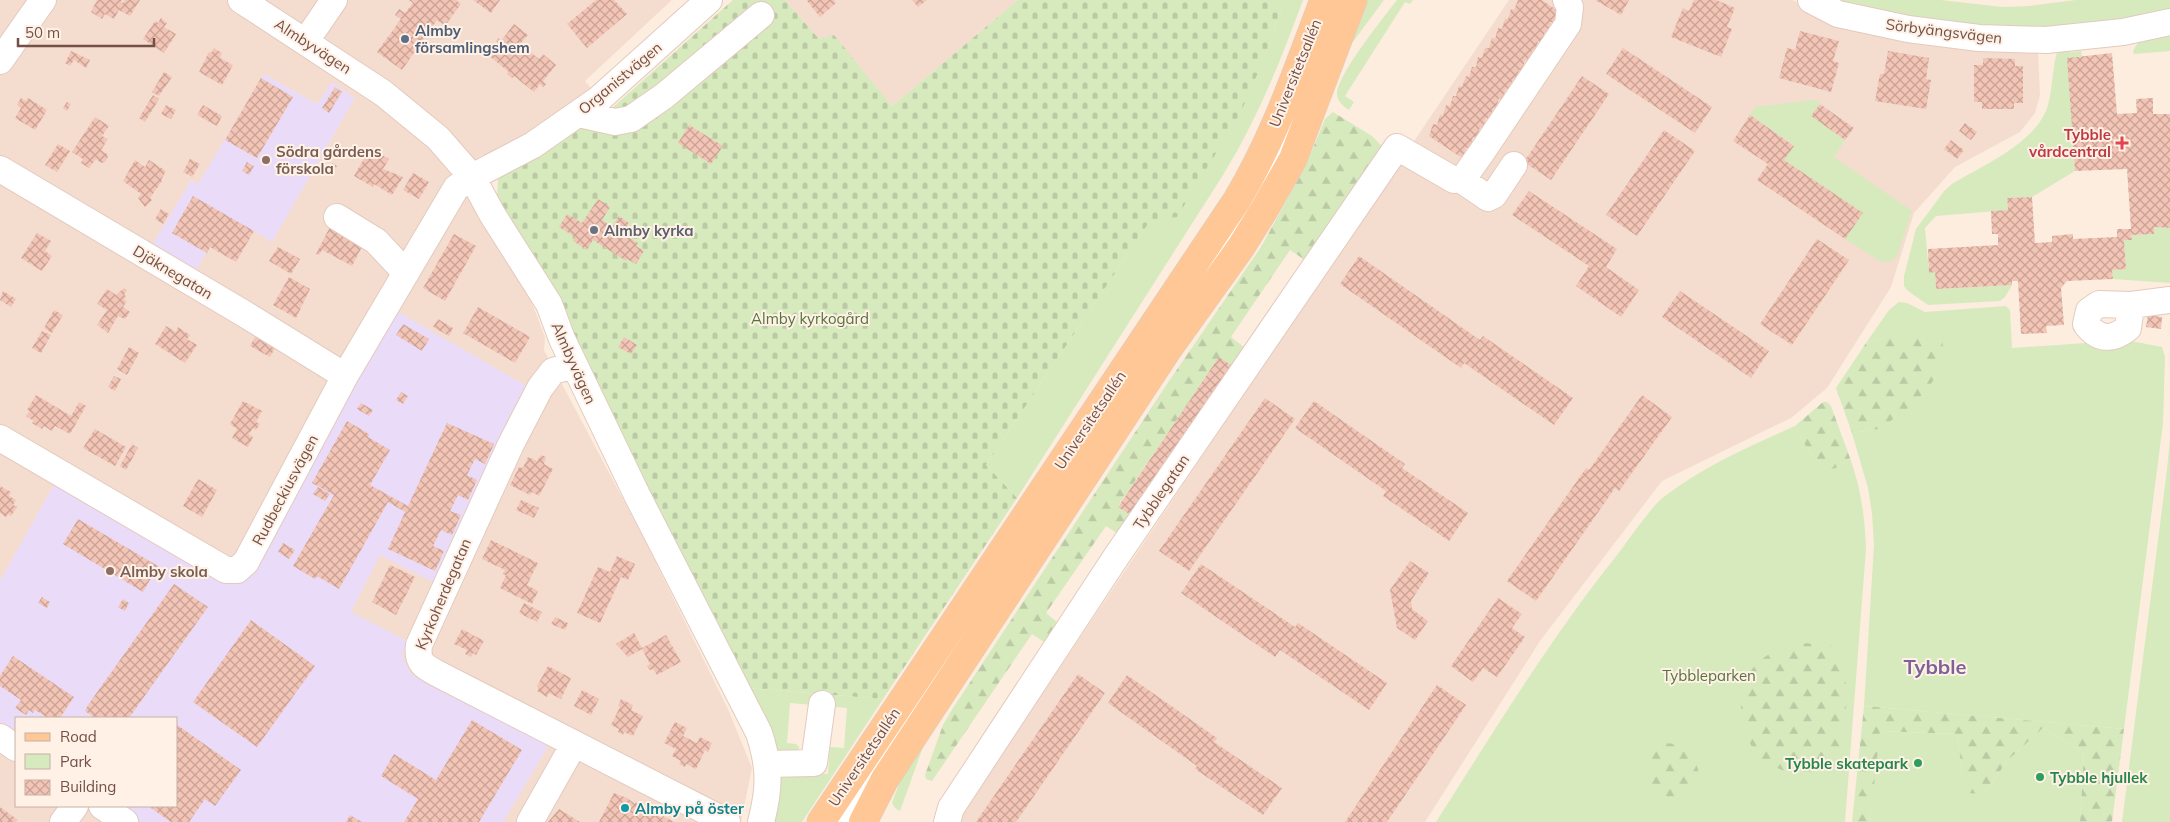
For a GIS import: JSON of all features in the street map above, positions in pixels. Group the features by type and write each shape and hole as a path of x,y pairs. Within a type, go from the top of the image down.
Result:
{"main road":[{"name":"Universitetsallén","path":"821,822 1237,200 1261,157 1324,0"},
{"name":"Universitetsallén","path":"863,822 885,779 1168,349 1236,254 1264,210 1293,158 1353,0"}],"street":[{"path":"0,61 43,0"},
{"name":"Almbyvägen","path":"241,0 383,92 450,150 472,177 492,214 549,304 574,365 636,495 755,724 768,764 767,798 761,822"},
{"path":"306,42 334,0"},
{"name":"Organistvägen","path":"472,177 533,145 579,114 599,99 709,0"},
{"path":"841,822 1257,194 1275,162 1339,0"},
{"path":"1514,165 1494,195 1488,198 1460,179 1482,152 1568,24 1570,7 1566,0"},
{"name":"Sörbyängsvägen","path":"1811,0 1838,14 1908,29 1979,38 2046,40 2123,32 2170,22"},
{"path":"579,114 614,122 631,119 664,96 761,15"},
{"name":"Tybblegatan","path":"947,822 951,808 1116,557 1398,147 1454,180 1460,179"},
{"name":"Djäknegatan","path":"0,169 243,313 345,376"},
{"name":"Rudbeckiusvägen","path":"0,438 226,570 237,570 246,562 345,376 456,188 472,177"},
{"path":"337,217 376,241 406,273"},
{"path":"2131,305 2170,300"},
{"name":"Kyrkoherdegatan","path":"574,365 553,371 540,388 519,428 449,577 419,645 417,656 420,663 444,677 727,822"},
{"path":"768,764 814,763 822,704"},
{"path":"0,737 15,747"},
{"path":"530,822 574,744"},
{"path":"63,822 74,807"},
{"path":"103,807 125,822"}],"shaded area":[{"path":"0,0 672,0 585,81 596,94 488,160 482,155 452,175 477,211 528,293 545,337 544,350 643,537 728,709 752,768 741,822 0,822"},
{"path":"785,0 1018,0 892,106 834,36 819,39"},
{"path":"1509,0 1792,0 1804,5 2038,51 2040,95 2035,113 2020,132 1955,167 1914,213 1891,287 1827,388 1791,418 1662,481 1540,641 1425,822 956,822"},
{"name":"Södra gårdens förskola","path":"264,74 317,104 332,82 355,98 272,242 254,231 210,247 195,272 152,245 191,180 198,184"},
{"name":"Almby skola","path":"395,310 530,388 437,584 380,555 351,612 409,642 402,655 411,674 549,745 503,822 140,822 119,807 178,807 178,717 15,717 15,738 0,728 0,581 56,481 239,584"}],"green space":[{"name":"Almby kyrkogård","path":"733,0 785,0 819,39 834,35 892,106 1018,0 1284,0 1266,54 1240,114 1177,217 1150,221 986,465 1017,498 883,699 745,688 497,199 498,178 504,169 530,151 601,118"},
{"path":"1284,0 1303,0 1277,67 1247,133 1223,175 1017,498 986,465 1150,221 1266,54"},
{"path":"1357,0 1384,0 1341,58"},
{"path":"1397,0 1413,0 1410,4 1405,2 1345,96 1354,102 1349,110 1338,100 1339,86 1352,61"},
{"path":"1824,0 1941,0 2002,7 2029,6 2076,0 2170,0 2170,13 2046,30 1950,26"},
{"path":"2170,32 2170,51 2134,54 2135,47 2143,39"},
{"path":"2069,47 2070,52 2081,51 2082,56 2068,58 2075,171 2032,197 2007,198 2008,210 1936,216 1925,228 1929,272 1935,272 1936,289 2012,285 2005,297 2000,301 1928,305 1904,286 1904,276 1916,229 1945,190 1952,184 2008,152 2033,131 2042,119 2048,105 2058,49"},
{"path":"1812,100 1820,101 1820,104 1811,116 1845,140 1834,157 1912,211 1897,256 1891,261 1880,261 1845,239 1862,213 1784,160 1794,145 1750,115 1755,107"},
{"path":"1333,112 1372,136 1384,148 1305,260 1290,250 1231,337 1245,348 1232,366 1219,358 1118,506 1131,515 1118,534 1106,526 1046,613 1057,622 1044,642 1032,634 932,781 926,779 925,775 943,725 953,708 1167,384 1261,247 1306,165 1325,119"},
{"path":"2154,227 2170,228 2170,283 2113,279 2112,270 2126,269 2124,240 2132,240 2131,235 2154,234"},
{"path":"1899,302 1907,303 1925,312 2006,306 2010,310 2012,348 2086,343 2103,349 2114,350 2126,346 2131,341 2162,347 2165,357 2163,423 2124,729 1864,706 1874,545 1868,488 1852,433 1879,429 1882,339 1866,343 1889,310"},
{"path":"1908,336 1943,340 1942,367 1927,390 1906,410 1879,429 1852,433 1836,388 1866,343"},
{"path":"1823,402 1827,402 1831,406 1850,458 1841,466 1830,470 1814,457 1795,426"},
{"name":"Tybbleparken","path":"1795,426 1814,457 1830,470 1841,466 1850,458 1860,492 1863,514 1866,549 1845,822 1436,822 1546,652 1592,587 1653,507 1695,475 1744,449"},
{"path":"2170,438 2170,822 2122,822 2167,470"},
{"path":"1803,643 1831,645 1844,672 1846,692 1845,724 1837,760 1830,769 1810,775 1798,774 1775,767 1759,756 1751,746 1746,734 1741,707 1742,693 1752,669 1761,660 1775,651"},
{"path":"745,688 883,699 802,822 774,822 780,776 784,771 828,774 830,747 844,748 847,708 790,703 787,743 796,744 799,747 798,752 779,756"},
{"path":"1864,706 2124,729 2112,822 2080,822 2084,753 2043,728 2007,761 1985,794 1965,793 1957,734 1880,731 1870,822 1852,822"},
{"path":"2043,728 2084,753 2080,822 1870,822 1879,731 1957,734 1965,792 1985,794 2007,761"},
{"path":"928,733 900,811 892,803 900,781"},
{"path":"1660,743 1679,745 1693,758 1699,777 1693,795 1683,799 1672,799 1661,793 1652,784 1647,772 1649,758"}],"building":[{"path":"97,0 122,0 120,2 123,3 125,0 140,0 130,16 119,10 114,19 105,14 102,19 91,12"},
{"name":"Almby församlingshem","path":"409,0 456,0 461,4 445,26 437,20 402,70 377,52 401,19 395,15 399,9 405,13 413,3"},
{"path":"473,0 500,0 491,13"},
{"path":"596,0 614,0 627,14 587,48 567,24"},
{"path":"808,0 834,0 836,3 820,17"},
{"path":"912,0 927,0 918,7"},
{"path":"1518,0 1542,0 1558,11 1555,23 1551,22 1542,42 1538,41 1535,52 1532,50 1529,61 1525,60 1522,71 1519,70 1516,80 1513,79 1509,90 1506,89 1502,100 1499,98 1496,109 1493,108 1490,119 1486,118 1483,129 1480,127 1477,138 1473,137 1470,147 1466,148 1463,157 1459,156 1429,136 1433,124 1437,125 1440,115 1443,116 1446,105 1450,106 1459,86 1462,87 1466,76 1469,77 1472,67 1476,67 1478,57 1482,58 1485,48 1489,48 1492,38 1495,39 1498,28 1502,29 1505,19 1508,19 1511,9 1514,10"},
{"path":"1595,0 1629,0 1621,15"},
{"path":"1694,0 1716,0 1735,8 1727,27 1732,29 1721,57 1671,37 1683,8 1689,11"},
{"path":"161,18 167,23 164,27 176,34 164,53 143,39 155,21 158,23"},
{"path":"514,24 528,35 520,44 539,59 543,54 556,65 543,81 546,84 543,87 540,84 534,92 514,76 512,78 507,74 509,72 488,55 498,43 496,41 498,38 501,41"},
{"path":"1800,31 1839,41 1833,61 1839,63 1831,92 1779,78 1787,48 1795,50"},
{"path":"214,48 222,53 220,58 233,65 222,85 199,72 209,52 211,53"},
{"path":"1623,48 1712,107 1695,133 1606,74"},
{"path":"71,51 90,60 86,68 74,60 70,66 65,63"},
{"path":"1888,51 1929,58 1926,79 1931,80 1926,109 1875,101 1880,74 1884,74"},
{"path":"2112,53 2117,114 2137,113 2136,99 2153,98 2153,114 2170,114 2170,228 2154,227 2154,234 2131,235 2132,240 2124,240 2126,269 2112,270 2113,279 2067,281 2061,288 2064,325 2046,326 2047,333 2021,334 2018,281 2012,281 2012,285 1936,289 1935,272 1929,273 1928,249 1998,245 1998,234 1992,234 1991,211 2008,210 2007,198 2032,197 2035,243 2052,242 2052,236 2073,234 2073,239 2117,237 2117,229 2131,229 2127,169 2075,171 2067,58"},
{"path":"1983,58 2015,59 2015,66 2023,66 2023,103 2014,103 2014,109 1982,109 1982,102 1974,102 1974,65 1983,65"},
{"path":"164,72 172,77 159,96 152,92"},
{"path":"1582,76 1609,94 1551,180 1524,162"},
{"path":"261,78 293,97 257,158 225,140"},
{"path":"335,87 342,92 329,113 322,108"},
{"path":"153,95 159,99 145,122 139,118"},
{"path":"21,98 26,101 28,98 47,110 35,130 15,118 21,108 17,105"},
{"path":"67,102 71,104 67,111 63,108"},
{"path":"1820,104 1854,128 1845,140 1811,116"},
{"path":"166,105 176,110 171,119 161,114"},
{"path":"203,105 222,116 217,126 197,115"},
{"path":"1750,115 1794,146 1784,160 1863,213 1845,239 1757,180 1768,164 1733,141"},
{"path":"95,117 109,126 102,136 108,139 101,150 108,157 105,162 101,163 96,159 89,168 81,163 83,159 72,152"},
{"path":"1965,123 1977,132 1971,140 1959,131"},
{"path":"689,125 723,146 711,164 678,143"},
{"path":"1664,130 1695,151 1637,236 1606,215"},
{"path":"1951,140 1964,150 1957,159 1944,149"},
{"path":"58,144 70,151 57,172 45,165"},
{"path":"370,148 389,159 383,169 403,177 392,195 374,184 373,187 354,176"},
{"path":"190,159 200,164 192,177 183,172"},
{"path":"135,160 145,167 149,160 166,171 162,181 150,198 152,200 145,207 138,198 141,194 123,181"},
{"path":"247,162 254,166 249,175 242,171"},
{"path":"332,163 337,166 331,175 326,173"},
{"path":"413,173 429,182 419,199 403,190"},
{"path":"1529,191 1617,249 1606,267 1639,290 1621,317 1576,286 1589,266 1512,215"},
{"path":"193,196 254,231 236,262 210,247 207,253 172,233"},
{"name":"Almby kyrka","path":"598,199 610,207 602,220 612,227 619,216 629,223 622,234 638,243 636,246 644,251 636,264 627,259 626,261 593,240 587,250 573,241 575,237 559,227 567,214 582,223"},
{"path":"161,209 169,214 163,224 155,219"},
{"path":"332,223 365,241 352,266 322,250 319,255 316,254"},
{"path":"37,233 51,241 45,251 52,256 42,271 21,258"},
{"path":"454,234 476,246 445,301 423,288"},
{"path":"1817,239 1849,260 1792,345 1760,324"},
{"path":"278,247 300,259 291,274 269,261"},
{"path":"1359,256 1480,340 1483,336 1573,398 1554,425 1464,363 1461,368 1340,284"},
{"path":"289,277 310,289 296,318 273,305"},
{"path":"124,288 127,290 124,300 127,301 123,307 130,312 125,319 118,316 108,333 97,325 107,310 97,304 107,289 116,295"},
{"path":"3,291 16,299 11,307 0,300"},
{"path":"1680,291 1769,351 1751,378 1662,317"},
{"path":"478,307 530,337 515,363 463,333"},
{"path":"54,310 63,315 52,333 44,328"},
{"path":"2148,315 2162,317 2161,329 2146,327"},
{"path":"438,319 453,328 449,336 433,327"},
{"path":"403,324 429,339 422,351 396,335"},
{"path":"166,326 176,332 178,327 190,335 187,339 197,345 185,363 155,344"},
{"path":"42,331 51,335 41,353 32,348"},
{"path":"255,337 275,348 270,357 250,346"},
{"path":"624,337 637,345 631,354 618,347"},
{"path":"129,347 139,353 127,375 117,369"},
{"path":"1219,357 1232,366 1131,515 1118,507"},
{"path":"114,376 121,379 115,391 108,387"},
{"path":"401,392 408,396 403,404 396,400"},
{"path":"36,395 71,416 79,402 86,406 70,434 55,426 52,431 44,426 42,429 32,423 34,421 26,416 30,411 27,410"},
{"path":"1642,395 1672,417 1619,491 1615,488 1536,601 1507,581 1586,468 1589,470"},
{"path":"1265,398 1295,419 1189,571 1159,551"},
{"path":"243,401 262,411 256,422 260,424 256,430 253,428 249,434 253,437 248,447 232,438 237,429 230,424"},
{"path":"1314,401 1405,464 1402,468 1468,513 1449,541 1383,496 1386,491 1295,428"},
{"path":"361,403 373,410 369,416 357,409"},
{"path":"347,421 369,434 368,437 390,450 370,485 408,506 447,423 494,444 485,464 475,459 467,475 477,480 468,500 458,495 450,511 461,515 452,535 441,530 433,546 444,551 435,571 388,549 405,512 388,502 339,589 317,576 315,579 293,566 334,495 312,483"},
{"path":"95,429 126,447 115,466 83,448"},
{"path":"132,444 138,448 126,470 120,466"},
{"path":"541,455 546,457 544,464 553,469 539,496 532,492 530,495 510,485 519,467 523,468 528,457 537,461"},
{"path":"198,479 217,490 202,517 183,506"},
{"path":"0,486 11,492 9,496 16,500 13,505 17,507 11,516 8,514 6,517 0,513"},
{"path":"318,487 330,494 325,501 313,494"},
{"path":"521,500 539,508 534,518 516,510"},
{"path":"78,519 158,566 143,592 63,544"},
{"path":"491,540 538,563 527,585 538,591 532,604 500,588 506,575 503,574 505,570 482,559"},
{"path":"283,543 295,550 289,559 278,552"},
{"path":"617,556 635,564 628,580 621,577 600,623 577,613 598,567 610,572"},
{"path":"1410,561 1429,573 1411,601 1412,609 1428,621 1415,640 1397,628 1390,590"},
{"path":"1201,564 1295,627 1298,623 1387,683 1369,710 1280,650 1275,657 1181,593"},
{"path":"390,565 415,577 396,615 372,602"},
{"path":"174,584 208,607 130,717 94,717 85,711"},
{"path":"42,597 50,602 47,608 38,603"},
{"path":"1498,598 1522,614 1512,628 1525,637 1497,677 1483,668 1473,682 1451,666"},
{"path":"123,599 129,603 125,611 118,607"},
{"path":"524,603 542,612 537,622 519,613"},
{"path":"555,617 568,623 565,630 551,624"},
{"path":"251,620 315,666 257,747 193,702"},
{"path":"462,629 484,641 476,655 473,653 471,657 465,654 467,650 454,644"},
{"path":"634,633 642,648 666,635 681,662 657,675 653,669 650,670 647,666 650,664 642,649 628,657 616,644"},
{"path":"13,656 74,697 61,717 46,717 35,710 33,713 29,710 26,715 15,708 21,700 0,686 0,676"},
{"path":"548,666 571,678 561,699 549,693 547,697 537,691 539,688 537,686"},
{"path":"1078,674 1105,693 1016,822 976,822"},
{"path":"1127,675 1217,738 1214,742 1282,788 1263,815 1195,769 1197,766 1108,703"},
{"path":"1437,685 1466,705 1387,822 1345,822"},
{"path":"582,690 599,699 591,715 574,706"},
{"path":"621,699 633,705 631,710 643,716 633,736 624,732 623,735 618,732 619,729 611,725 620,707 618,706"},
{"path":"472,720 522,750 479,822 404,822 418,799 381,776 394,754 436,780"},
{"path":"675,722 687,728 683,736 697,743 700,737 712,743 708,752 705,750 696,769 686,764 685,767 679,764 681,761 672,756 676,749 664,743"},
{"path":"178,725 241,770 215,806 205,799 189,822 171,822 149,807 178,807"},
{"name":"Almby på öster","path":"614,793 627,798 635,804 635,802 662,818 663,816 674,822 599,822"},
{"path":"0,807 18,820 16,822 0,822"},
{"path":"559,809 580,822 548,822"},
{"path":"350,815 362,822 346,822"}],"place":[{"name":"Almby församlingshem","path":"405,39"},
{"name":"Tybble vårdcentral","path":"2122,143"},
{"name":"Södra gårdens förskola","path":"266,160"},
{"name":"Almby kyrka","path":"594,230"},
{"name":"Almby skola","path":"110,571"},
{"name":"Tybble skatepark","path":"1918,763"},
{"name":"Tybble hjullek","path":"2040,777"},
{"name":"Almby på öster","path":"625,808"}],"district":[{"name":"Tybble","path":"1935,666"}]}
